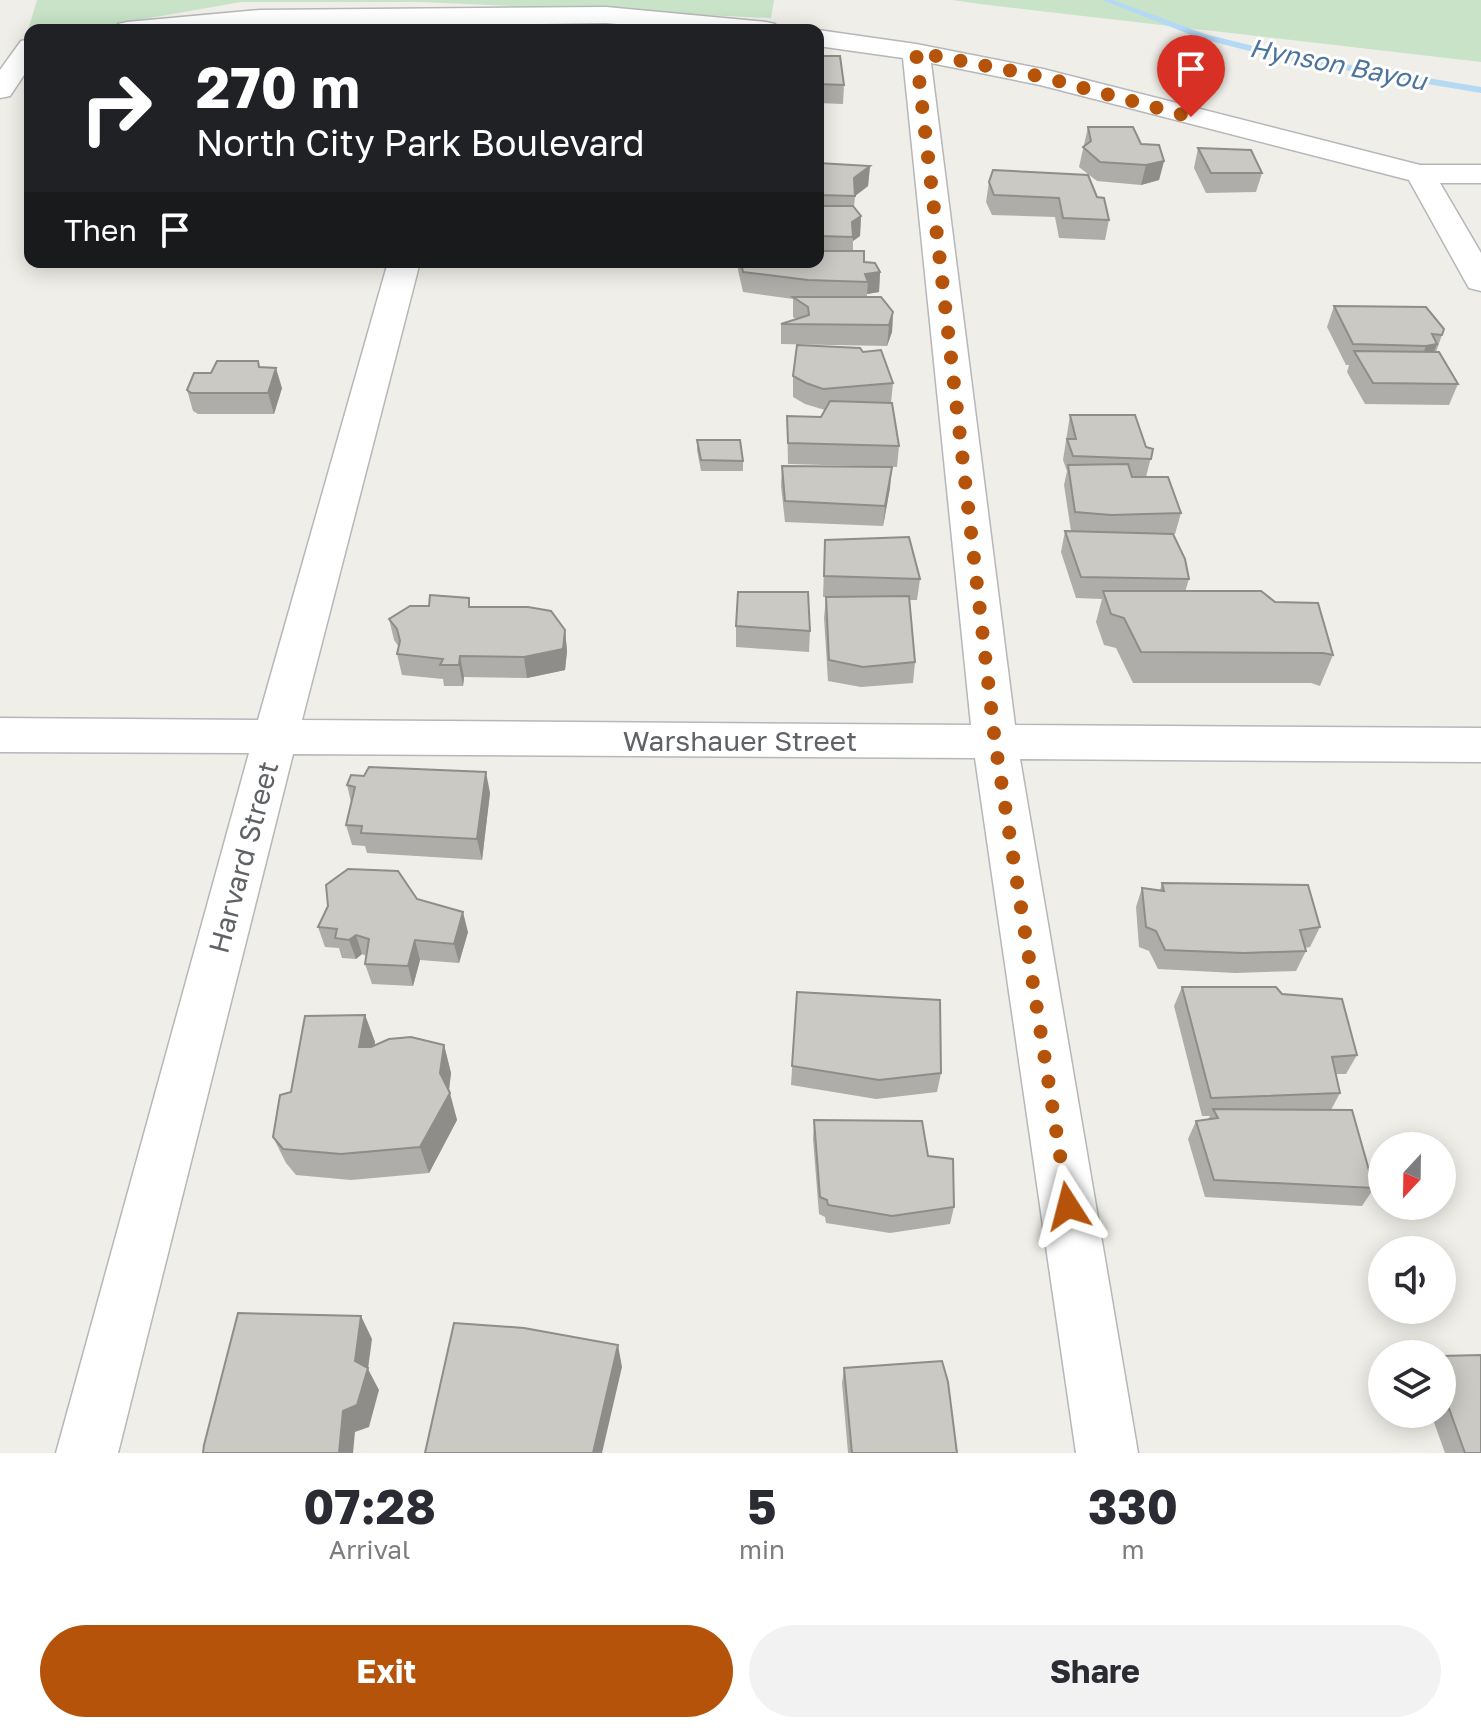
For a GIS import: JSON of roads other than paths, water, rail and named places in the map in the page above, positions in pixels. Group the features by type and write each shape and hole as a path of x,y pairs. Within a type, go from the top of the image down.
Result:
{"street":[{"path":"194,24 260,18 469,23 606,15 702,24"},
{"path":"824,39 916,52 1043,77 1251,133 1420,174 1481,174"},
{"path":"0,43 24,40"},
{"path":"916,52 995,742 1107,1453"},
{"path":"0,90 24,56"},
{"path":"1420,174 1481,281"},
{"name":"Harvard Street","path":"87,1453 402,268"},
{"name":"Warshauer Street","path":"0,735 1481,745"}],"waterway":[{"name":"Hynson Bayou","path":"1106,0 1202,36 1285,57 1481,90"}]}
